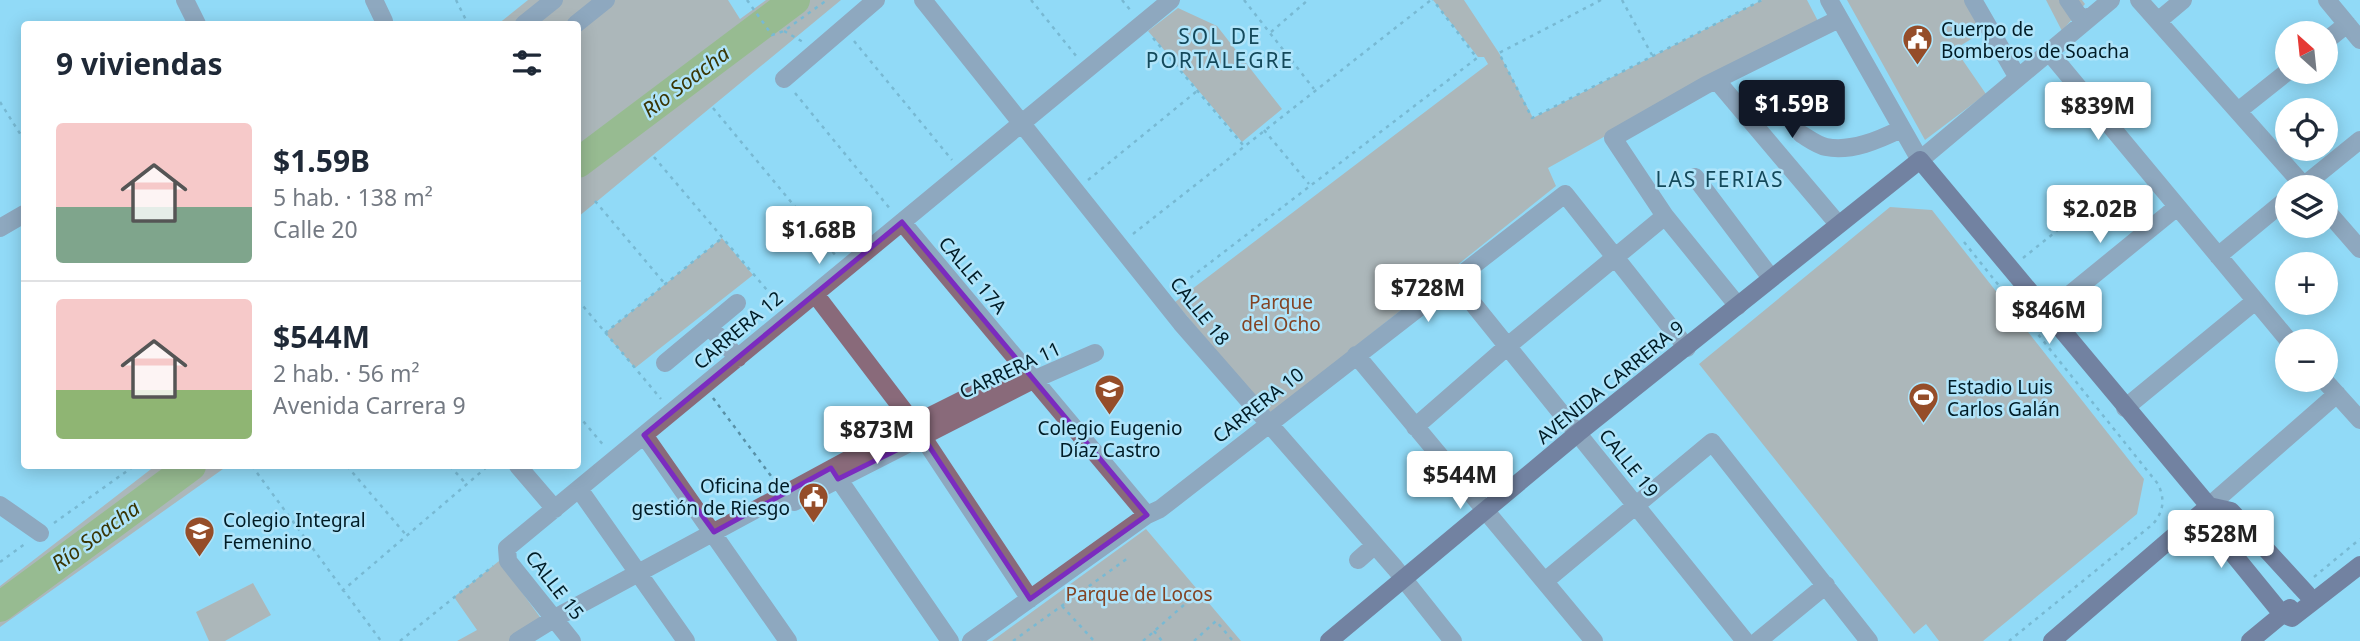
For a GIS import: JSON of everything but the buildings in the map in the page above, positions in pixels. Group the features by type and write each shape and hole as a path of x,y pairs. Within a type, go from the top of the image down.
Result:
{"main road":[{"name":"AVENIDA CARRERA 9","path":"1329,641 1578,433 1920,160"},
{"path":"1920,160 2209,506 2211,527 2282,614 2292,618 2360,565"},
{"path":"2052,641 2209,506"},
{"path":"2209,506 2231,511 2307,594"},
{"path":"2250,641 2360,551"}],"street":[{"path":"185,0 196,21"},
{"path":"374,0 384,21"},
{"path":"528,21 554,0"},
{"path":"580,21 606,0"},
{"path":"784,79 876,0"},
{"name":"CALLE 18","path":"923,0 1163,299 1454,641"},
{"name":"CARRERA 12","path":"506,555 507,548 1171,0"},
{"path":"1829,0 1920,160 2111,0"},
{"path":"1973,0 2018,78"},
{"path":"2068,0 2081,19 2092,16"},
{"path":"2139,0 2294,175"},
{"path":"2158,21 2183,0"},
{"path":"2327,0 2360,40"},
{"path":"1738,306 1665,216 1612,138 1839,19"},
{"path":"2338,31 2347,24"},
{"path":"2049,52 2279,329"},
{"path":"1717,81 1838,224"},
{"path":"2238,111 2275,82"},
{"path":"1801,134 1825,147 1847,147 1870,143 1901,129"},
{"path":"2318,175 2360,140"},
{"path":"1695,177 1772,278"},
{"name":"CARRERA 10","path":"971,641 1147,515 1160,509 1565,194 1614,258"},
{"path":"2047,313 2177,207"},
{"path":"2218,256 2275,209"},
{"path":"0,228 21,216"},
{"path":"1415,427 1665,216"},
{"name":"CALLE 17A","path":"902,222 1147,515"},
{"path":"2338,224 2360,249"},
{"path":"1614,258 1687,348"},
{"name":"CALLE 19","path":"1454,280 1745,641"},
{"path":"815,293 918,430 1030,599"},
{"path":"2125,408 2254,302"},
{"path":"665,363 737,303"},
{"path":"709,326 738,358"},
{"name":"CARRERA 11","path":"518,641 636,574 717,536 918,430 1029,375 1095,354"},
{"path":"1356,355 1594,641"},
{"path":"2209,506 2337,394 2357,412"},
{"path":"644,435 788,641"},
{"path":"1545,581 1712,442 1869,641"},
{"path":"521,469 555,509"},
{"path":"834,474 950,641"},
{"path":"579,489 636,574 686,641"},
{"path":"0,505 40,533"},
{"path":"1358,560 1375,545"},
{"name":"CALLE 15","path":"506,555 572,641"},
{"path":"1758,641 1826,585"}],"path":[{"path":"456,0 466,21"},
{"path":"747,0 772,35 784,31 827,0"},
{"path":"1031,0 1087,69"},
{"path":"1122,0 1243,145"},
{"path":"1244,0 1314,89"},
{"path":"1270,32 1308,0"},
{"path":"1119,245 1314,89 1432,0 1477,58 1163,299"},
{"path":"1601,0 1499,53 1532,118 1762,0"},
{"path":"1622,0 1652,55"},
{"path":"843,28 962,173"},
{"path":"784,79 902,222"},
{"path":"1076,190 1197,91"},
{"path":"0,102 21,135"},
{"path":"713,108 846,269"},
{"path":"1264,130 1310,185"},
{"path":"654,157 789,315"},
{"path":"595,201 665,284"},
{"path":"2010,268 2064,225"},
{"path":"1960,237 2158,484 2163,497 2160,515 2153,524 2009,641"},
{"path":"605,333 722,239"},
{"path":"581,304 671,413"},
{"path":"704,386 788,498"},
{"path":"581,419 615,459"},
{"path":"0,562 130,469"},
{"path":"254,469 380,641"},
{"path":"350,469 407,536"},
{"path":"453,469 467,485"},
{"path":"342,591 485,469"},
{"path":"2177,535 2189,551 2199,548 2212,550"},
{"path":"400,641 506,555"},
{"path":"1013,641 1128,558"},
{"path":"1143,641 1185,604 1181,600"},
{"path":"1062,606 1094,641"},
{"path":"1194,641 1216,621 1233,641"},
{"path":"1154,631 1163,641"}],"highlighted area":[{"path":"902,222 1147,515 1030,599 923,437 838,479 831,468 714,532 644,435"}],"green space":[{"path":"528,0 728,0 740,19 766,0 841,0 581,215 581,21 502,21"},
{"name":"Parque del Ocho","path":"1433,0 1464,0 1499,53 1533,118 1762,0 1807,0 1819,23 1715,75 1548,168 1556,186 1270,415 1175,302 1488,64 1484,57 1478,57"},
{"path":"1847,0 1969,0 1986,30 1955,49 1986,94 1925,140"},
{"path":"2046,0 2082,0 2085,4 2062,31"},
{"path":"1178,8 1217,26 1282,109 1242,142 1148,31"},
{"name":"Estadio Luis Carlos Galán","path":"1890,207 1932,210 2144,479 2137,514 1983,641 1939,641 1926,624 1914,634 1699,364"},
{"path":"722,238 753,275 635,368 605,333"},
{"path":"151,469 223,469 0,627 0,586"},
{"name":"Parque de Locos","path":"1146,529 1241,641 992,641"},
{"path":"499,561 545,624 518,641 457,641 477,630 454,597"},
{"path":"253,583 271,615 225,641 209,641 196,612"}],"waterway":[{"name":"Río Soacha","path":"581,161 795,0"},
{"name":"Río Soacha","path":"0,607 187,469"}],"place":[{"name":"Cuerpo de Bomberos de Soacha","path":"1918,67"},
{"name":"Colegio Eugenio Díaz Castro","path":"1110,416"},
{"name":"Estadio Luis Carlos Galán","path":"1924,425"},
{"name":"Oficina de gestión de Riesgo","path":"813,524"},
{"name":"Colegio Integral Femenino","path":"200,558"}],"district":[{"name":"SOL DE PORTALEGRE","path":"1220,49"},
{"name":"LAS FERIAS","path":"1720,180"}]}
